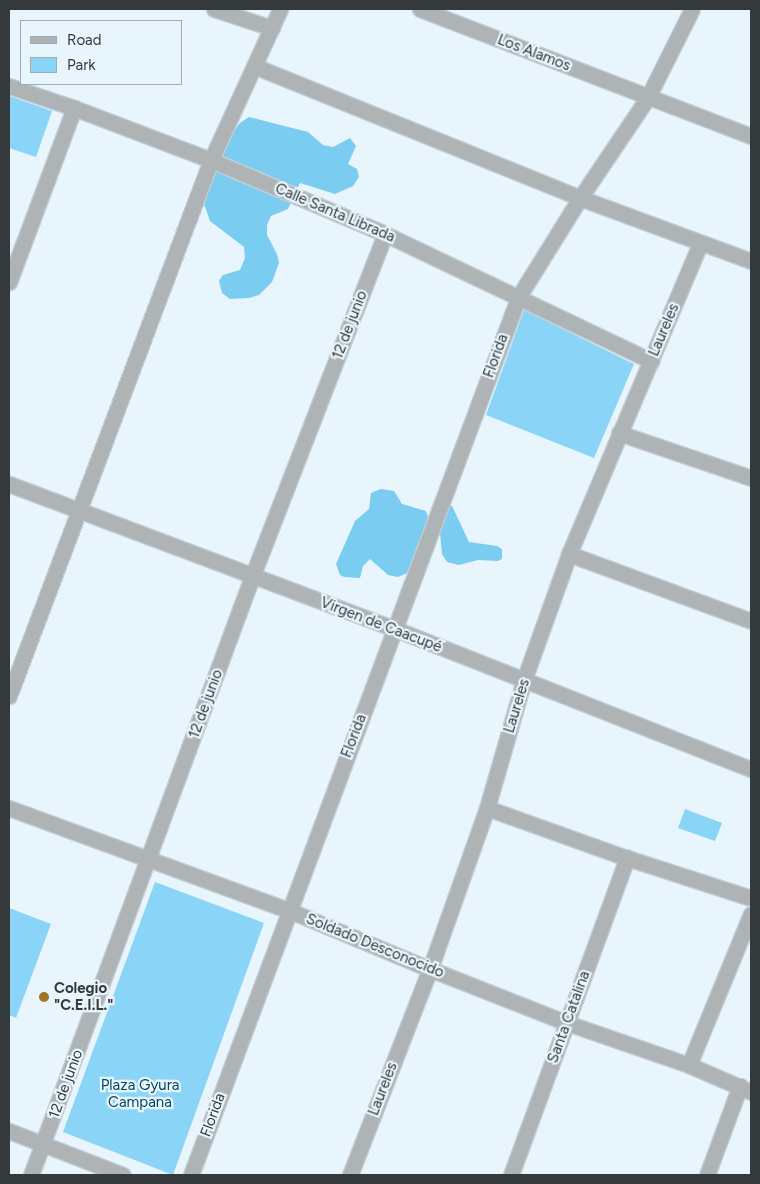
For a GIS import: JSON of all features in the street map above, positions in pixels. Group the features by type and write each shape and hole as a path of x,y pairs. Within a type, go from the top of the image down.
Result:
{"street":[{"path":"214,9 272,28"},
{"path":"9,696 211,160 280,9"},
{"name":"Los Alamos","path":"420,9 751,136"},
{"name":"Florida","path":"191,1175 288,910 519,296 580,198 648,97 692,9"},
{"path":"254,66 580,198 700,244 751,261"},
{"name":"Calle Santa Librada","path":"9,86 74,108 211,160 385,234 519,296 651,361"},
{"path":"9,282 74,108"},
{"name":"12 de junio","path":"31,1175 252,577 385,234"},
{"name":"Laureles","path":"350,1175 430,969 487,808 524,680 569,554 700,244"},
{"path":"619,434 751,478"},
{"name":"Virgen de Caacupé","path":"9,484 252,577 395,629 751,769"},
{"path":"569,554 751,621"},
{"name":"Soldado Desconocido","path":"9,808 288,910 567,1023 689,1065 746,1089"},
{"path":"487,808 627,858 751,898"},
{"name":"Santa Catalina","path":"511,1175 627,858"},
{"path":"689,1065 751,914"},
{"path":"707,1175 746,1089"},
{"path":"9,1132 123,1175"}],"green space":[{"path":"9,96 52,111 36,157 9,148"},
{"path":"524,310 634,364 594,458 486,415"},
{"path":"685,809 722,823 715,841 678,828"},
{"name":"Plaza Gyura Campana","path":"155,882 264,923 173,1175 63,1132"},
{"path":"9,908 51,924 16,1018 9,1015"}],"shaded area":[{"path":"249,117 308,132 323,145 333,147 350,138 356,146 348,164 357,169 359,177 353,186 335,194 300,183 288,209 271,216 267,225 267,235 277,254 279,263 272,282 259,295 249,298 230,299 222,293 219,281 223,275 240,270 245,258 244,247 210,221 199,190 211,160 240,123"},
{"path":"381,489 394,491 402,504 426,511 430,524 407,573 398,577 388,575 370,559 363,566 360,578 344,577 340,575 336,564 355,521 369,509 371,493"},
{"path":"443,502 452,506 469,542 497,546 502,549 502,559 498,561 478,560 459,565 447,562 442,554 440,533 432,518"}],"place":[{"name":"Colegio \"C.E.I.L.\"","path":"44,997"}]}
